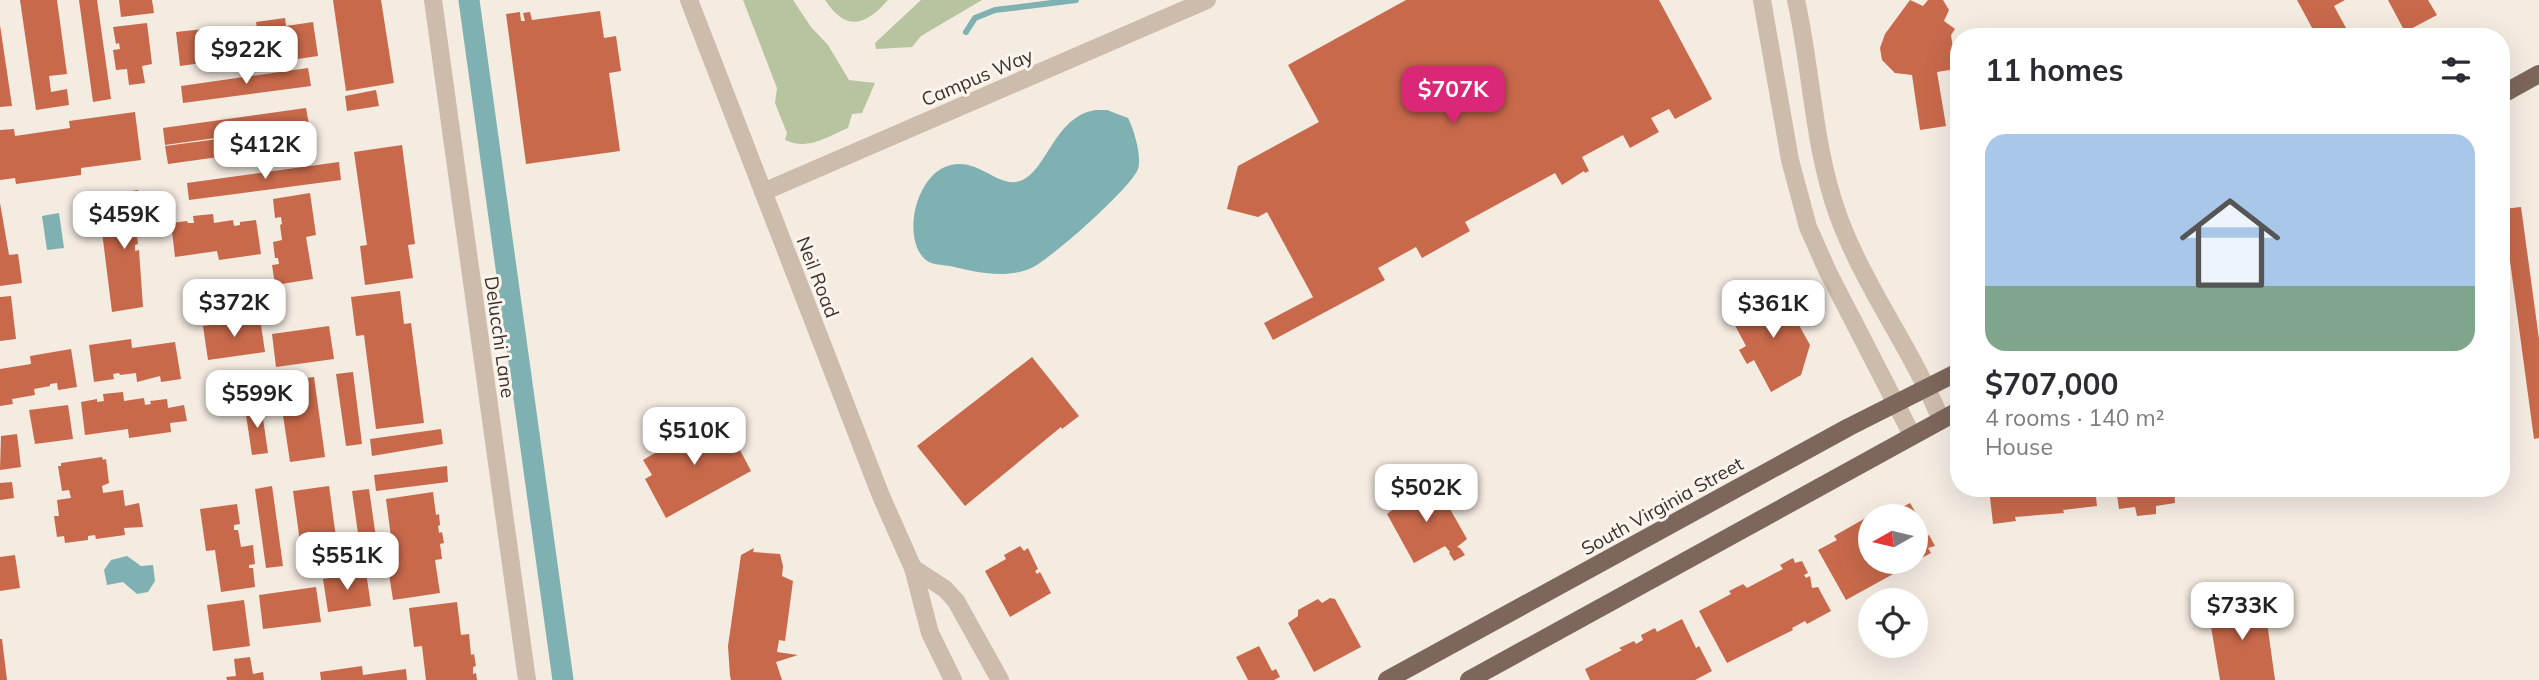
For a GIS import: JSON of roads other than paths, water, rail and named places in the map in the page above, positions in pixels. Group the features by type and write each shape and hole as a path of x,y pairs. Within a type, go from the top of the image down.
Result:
{"main road":[{"path":"2510,90 2539,74"},
{"name":"South Virginia Street","path":"1387,680 1896,403 1950,377"},
{"path":"1469,680 1950,415"}],"street":[{"name":"Delucchi Lane","path":"433,0 527,680"},
{"name":"Neil Road","path":"689,0 885,506 913,568 930,634 953,680"},
{"name":"Campus Way","path":"762,192 1208,0"},
{"path":"1762,0 1790,160 1808,227 1828,272 1912,435"},
{"path":"1796,0 1814,113 1837,212 1858,263 1928,389 1941,420"},
{"path":"913,568 945,589 956,601 1000,680"}],"water":[{"path":"1096,110 1107,110 1128,118 1138,150 1138,169 1121,192 1070,240 1039,264 1009,274 990,274 937,264 923,257 914,235 914,218 922,191 939,170 961,164 1009,182 1027,178 1069,123"},
{"path":"59,213 64,248 47,250 42,216"},
{"path":"127,556 141,566 153,565 155,581 148,592 137,594 123,582 107,585 104,570 111,560"}],"waterway":[{"path":"469,0 563,680"},
{"path":"966,32 975,18 995,10 1076,0"}]}
